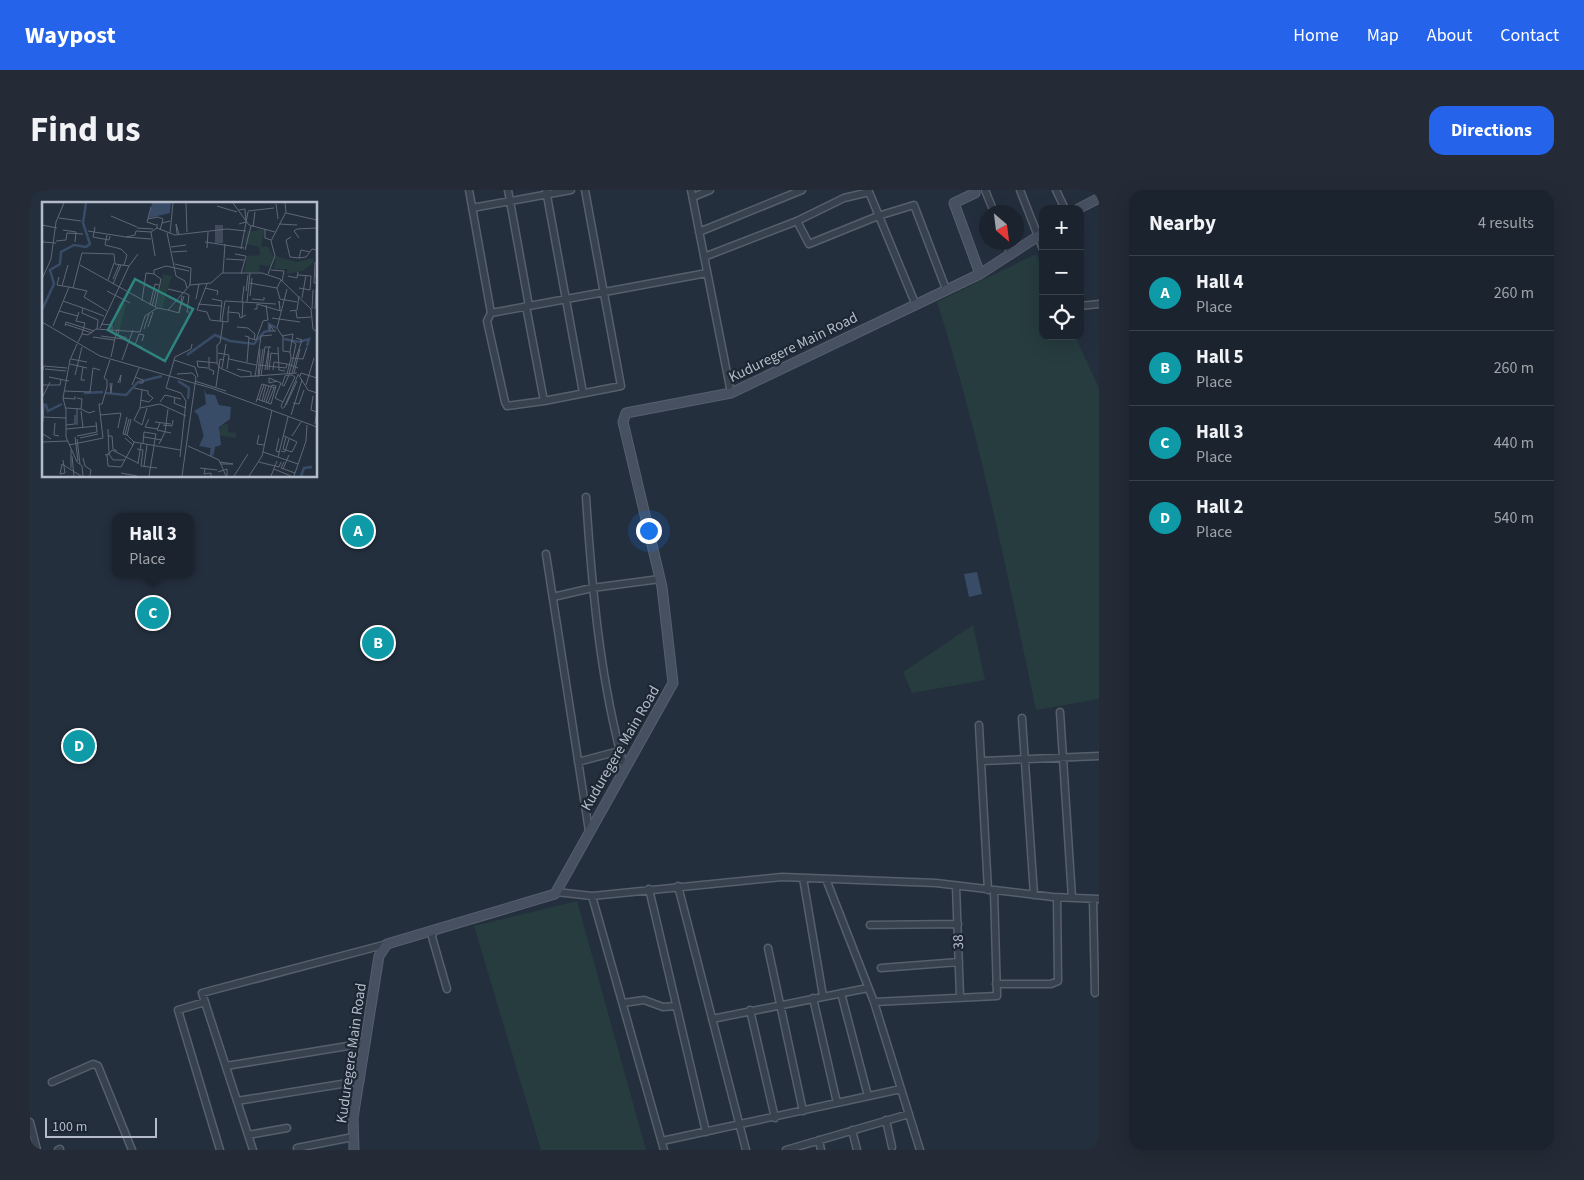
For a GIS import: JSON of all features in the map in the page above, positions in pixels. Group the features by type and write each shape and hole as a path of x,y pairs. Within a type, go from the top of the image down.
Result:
{"street":[{"path":"469,190 491,313 487,321 507,406 620,386 585,190"},
{"path":"508,190 544,400"},
{"path":"472,208 546,192 571,190"},
{"path":"691,190 731,393"},
{"path":"693,197 710,190"},
{"path":"699,232 802,190"},
{"path":"980,274 954,203 975,192 985,190 991,205"},
{"path":"1020,190 1039,230"},
{"path":"1056,190 1063,205"},
{"path":"546,192 583,393"},
{"path":"704,257 797,221 844,198 869,192 915,303"},
{"path":"1084,206 1099,198"},
{"path":"797,221 809,244 878,216 914,205 946,289"},
{"name":"Kuduregere Main Road","path":"556,892 673,683 660,579 624,422 626,414 731,393 915,303 980,274 1039,235"},
{"path":"1009,250 1011,255"},
{"path":"491,313 707,273"},
{"path":"1084,306 1099,304"},
{"path":"586,497 592,588 606,693 625,770"},
{"path":"546,554 589,831"},
{"path":"553,597 592,588 660,579"},
{"path":"1060,712 1072,898"},
{"path":"1022,718 1034,895"},
{"path":"874,1002 997,996 979,725"},
{"path":"578,762 620,751"},
{"path":"982,762 1099,756"},
{"path":"253,1150 202,993 387,944 556,892 592,896 782,877 956,886 1057,898 1096,899 1095,993"},
{"path":"803,878 823,996"},
{"path":"826,879 874,1002 920,1150"},
{"path":"678,886 746,1150"},
{"name":"38","path":"956,886 960,997"},
{"path":"649,889 706,1132"},
{"path":"592,896 664,1150"},
{"path":"996,984 1051,984 1058,981 1057,898"},
{"path":"870,925 958,924"},
{"path":"434,930 432,937 448,989"},
{"name":"Kuduregere Main Road","path":"354,1150 352,1118 360,1080 379,956 387,944"},
{"path":"768,948 803,1111"},
{"path":"881,968 959,962"},
{"path":"712,1019 868,988"},
{"path":"841,992 868,1096"},
{"path":"812,998 837,1104"},
{"path":"623,1003 644,1000 663,1007 676,1006"},
{"path":"205,1002 178,1010 220,1150"},
{"path":"750,1010 775,1118"},
{"path":"226,1066 366,1043"},
{"path":"52,1082 93,1064 98,1066 132,1150"},
{"path":"237,1101 360,1080"},
{"path":"662,1141 740,1126 901,1089"},
{"path":"786,1150 909,1114"},
{"path":"886,1120 892,1147"},
{"path":"30,1122 37,1150"},
{"path":"248,1135 287,1128"},
{"path":"852,1130 857,1150"},
{"path":"297,1148 353,1137"},
{"path":"819,1140 821,1150"}],"green space":[{"path":"1036,254 1039,260 1039,340 1077,340 1099,388 1099,699 1036,710 980,454 937,302"},
{"path":"973,625 985,680 912,693 903,672"},
{"path":"577,901 646,1150 541,1150 474,926"}],"water":[{"path":"977,572 982,594 969,597 964,574"}],"place":[{"name":"Hall 4","path":"358,531"},
{"name":"Hall 3","path":"153,613"},
{"name":"Hall 5","path":"378,643"},
{"name":"Hall 2","path":"79,746"}]}
